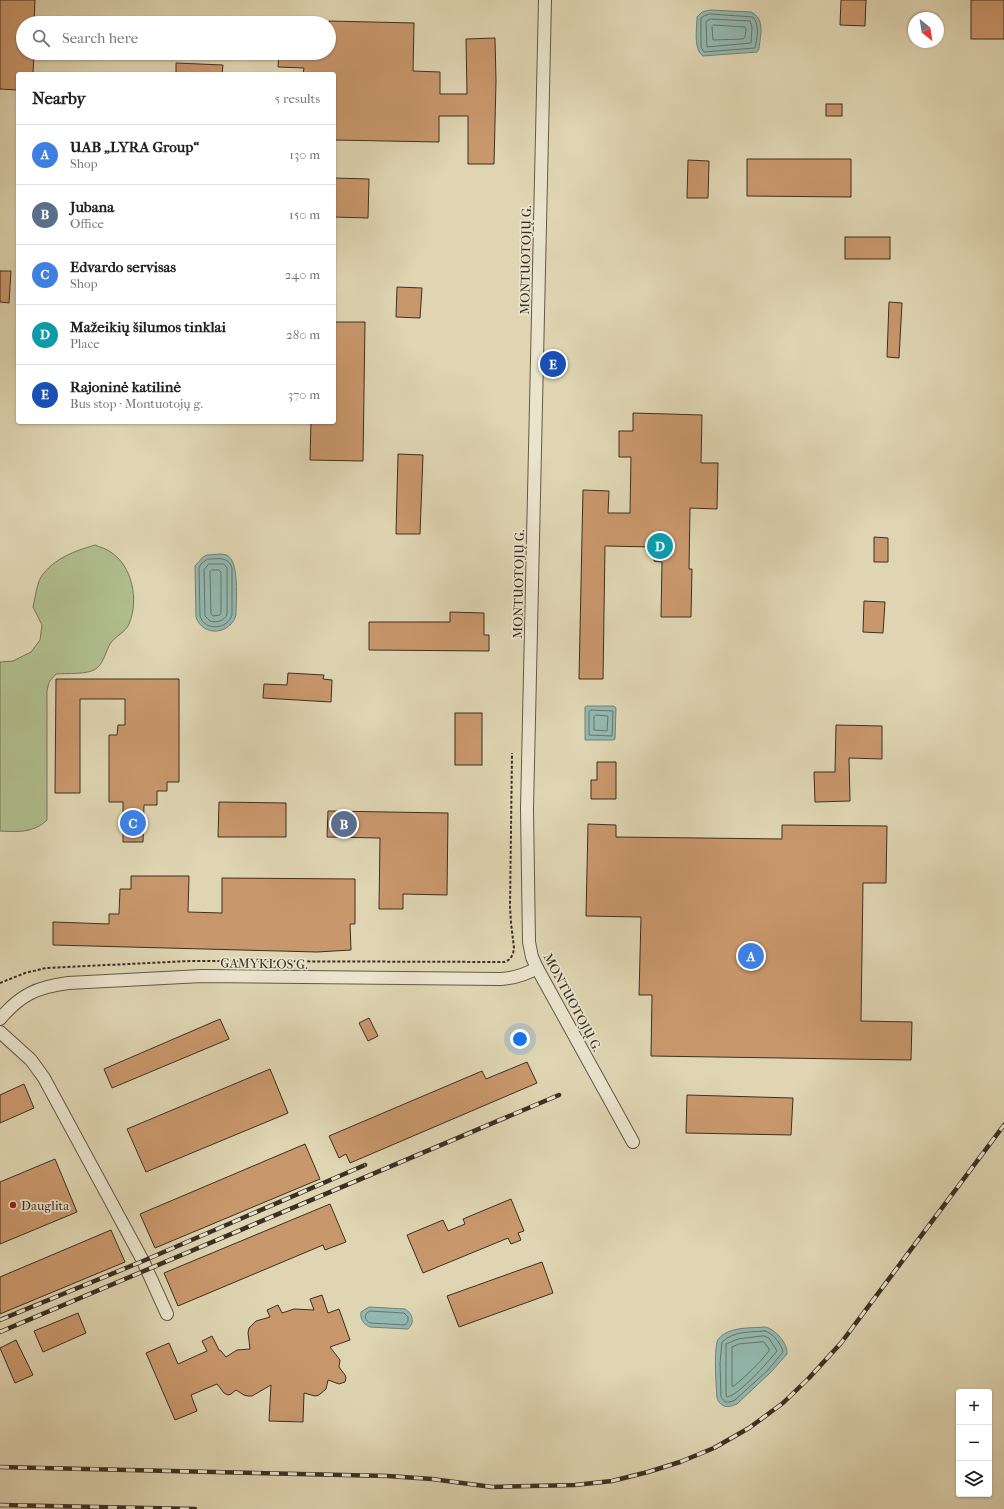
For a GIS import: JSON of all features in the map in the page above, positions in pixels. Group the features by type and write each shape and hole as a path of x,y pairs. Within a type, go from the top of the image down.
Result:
{"street":[{"name":"MONTUOTOJŲ G.","path":"545,0 527,809 529,942 532,957 537,968 633,1142"},
{"name":"GAMYKLOS G.","path":"0,1019 17,1001 28,994 46,987 68,983 202,976 502,979 525,975 537,968"},
{"path":"0,1032 31,1060 44,1078 142,1261 167,1314"}],"path":[{"path":"0,984 25,973 46,968 190,961 505,962 510,959 514,948 510,923 512,753"}],"green space":[{"path":"95,545 107,550 117,557 129,574 133,594 132,615 128,627 110,644 103,660 97,668 84,673 56,674 49,682 47,691 47,820 37,827 25,831 0,831 0,662 13,661 31,652 40,640 42,625 33,607 38,583 46,570 65,556"}],"water":[{"path":"710,10 751,12 756,15 759,19 761,28 759,49 757,52 703,56 700,53 697,43 697,17 702,12"},
{"path":"207,555 226,555 230,558 235,572 237,591 236,615 229,626 223,630 210,631 200,624 196,617 195,566 203,557"},
{"path":"614,706 616,708 615,739 585,740 585,707"},
{"path":"369,1307 405,1309 410,1313 412,1324 408,1329 370,1327 362,1321 361,1317 361,1312"},
{"path":"745,1328 769,1328 780,1337 785,1345 787,1354 771,1372 737,1404 725,1406 721,1404 717,1398 715,1362 716,1348 719,1338 730,1331"}],"building":[{"path":"0,0 35,0 34,16 16,16 16,60 34,60 33,72 16,72 16,90 0,89"},
{"path":"841,0 866,0 865,26 840,25"},
{"path":"971,0 1004,0 1004,39 971,39"},
{"path":"336,21 414,23 413,71 440,72 440,94 467,94 466,39 495,38 496,81 494,164 468,164 468,116 439,116 439,142 336,140 336,72 303,72 304,68 278,67 278,60 336,60"},
{"path":"176,63 223,65 222,72 176,72"},
{"path":"826,104 842,104 842,116 826,116"},
{"path":"747,159 851,159 851,197 747,196"},
{"path":"688,160 709,161 708,198 687,198"},
{"path":"336,178 369,179 368,218 336,217"},
{"path":"845,237 890,237 890,259 845,259"},
{"path":"0,271 11,271 9,303 0,302"},
{"path":"397,287 422,288 420,318 396,317"},
{"path":"889,302 902,303 899,358 887,357"},
{"path":"336,322 365,322 363,461 310,460 311,424 336,424"},
{"path":"633,413 702,415 701,463 718,463 717,509 690,508 689,569 692,569 691,617 661,617 662,562 654,561 655,547 605,546 603,679 579,679 583,490 609,491 608,513 630,513 631,457 619,457 619,431 633,431"},
{"path":"398,454 423,455 420,534 396,534"},
{"path":"874,537 888,538 888,562 874,562"},
{"path":"864,601 885,602 883,633 863,632"},
{"path":"450,612 484,613 484,635 489,635 489,651 369,650 369,622 450,622"},
{"path":"288,673 324,675 323,679 332,680 331,702 263,698 264,684 287,685"},
{"path":"56,679 179,679 179,782 167,782 167,791 157,791 157,805 144,805 143,842 123,842 123,802 109,802 109,735 117,735 118,725 125,725 125,699 80,699 80,793 55,793"},
{"path":"455,713 482,713 482,765 455,765"},
{"path":"836,725 882,726 882,759 849,758 850,801 815,802 814,772 835,772"},
{"path":"597,762 616,762 616,799 591,799 591,780 597,780"},
{"path":"219,802 286,803 286,837 218,837"},
{"path":"328,811 448,813 447,895 403,894 403,909 379,909 380,838 327,837"},
{"path":"588,824 616,825 616,837 782,839 782,825 887,826 886,883 863,883 861,1021 912,1022 911,1060 651,1056 652,995 639,995 641,917 586,916"},
{"path":"131,876 189,876 188,912 222,913 222,878 355,879 355,924 350,924 351,950 317,952 53,945 53,922 109,924 109,914 119,914 120,889 131,889"},
{"path":"369,1018 378,1036 368,1041 359,1023"},
{"path":"220,1019 229,1039 112,1088 104,1069"},
{"path":"527,1062 537,1083 350,1163 346,1154 339,1158 329,1136 482,1071 486,1079"},
{"path":"270,1069 288,1113 146,1172 127,1129"},
{"path":"24,1084 34,1108 0,1123 0,1095"},
{"path":"687,1095 793,1098 791,1135 686,1133"},
{"path":"305,1144 320,1179 155,1248 140,1214"},
{"path":"55,1159 77,1212 0,1244 0,1182"},
{"path":"511,1199 524,1231 518,1233 521,1240 511,1244 508,1238 423,1273 407,1235 443,1220 448,1231 465,1224 463,1219"},
{"path":"330,1204 346,1242 325,1250 323,1245 178,1306 164,1273"},
{"path":"111,1230 125,1262 0,1314 0,1277"},
{"path":"542,1262 553,1293 459,1327 447,1296"},
{"path":"322,1295 328,1313 339,1309 350,1340 330,1347 340,1360 339,1367 346,1378 345,1382 339,1384 328,1380 326,1389 319,1395 315,1396 304,1393 303,1422 269,1421 271,1385 252,1396 248,1396 236,1390 228,1395 224,1393 217,1384 191,1395 197,1411 175,1420 146,1353 169,1343 178,1364 207,1351 202,1341 212,1336 219,1350 226,1357 237,1350 250,1349 248,1333 249,1328 256,1321 270,1317 267,1310 278,1305 282,1313 294,1309 314,1310 310,1299"},
{"path":"78,1313 86,1333 43,1352 34,1331"},
{"path":"16,1340 33,1375 15,1383 0,1348"}],"railway":[{"path":"0,1332 559,1095"},
{"path":"0,1467 388,1476 432,1479 492,1487 575,1485 612,1481 680,1462 714,1448 749,1428 783,1403 809,1378 841,1343 1004,1125"},
{"path":"0,1320 143,1261 365,1165"},
{"path":"0,1505 195,1509"}],"place":[{"name":"Rajoninė katilinė","path":"553,364"},
{"name":"Mažeikių šilumos tinklai","path":"660,546"},
{"name":"Edvardo servisas","path":"133,823"},
{"name":"Jubana","path":"344,824"},
{"name":"UAB „LYRA Group“","path":"751,956"},
{"name":"Dauglita","path":"13,1205"}]}
